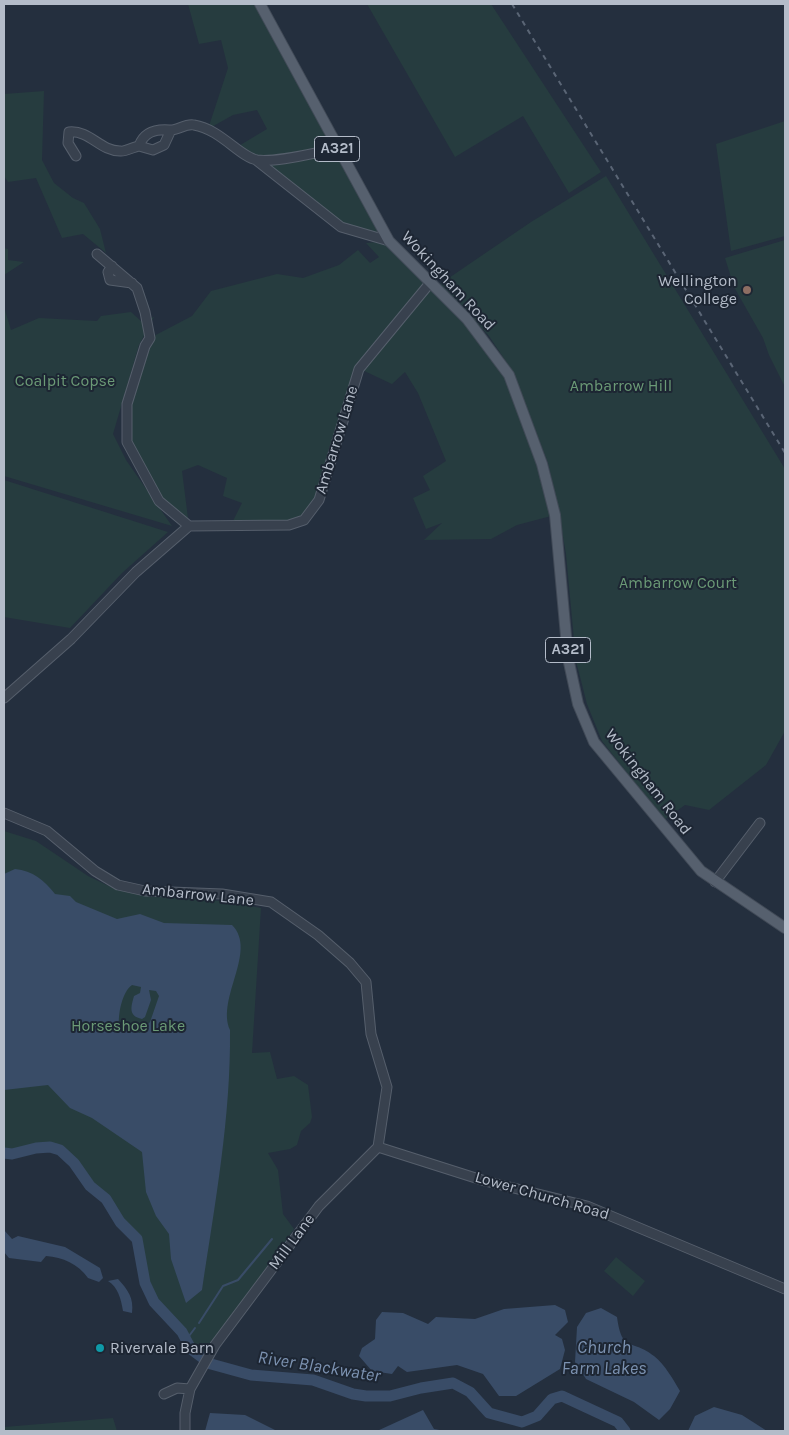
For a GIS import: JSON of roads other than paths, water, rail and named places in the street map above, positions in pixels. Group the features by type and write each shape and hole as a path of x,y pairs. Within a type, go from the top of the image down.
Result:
{"main road":[{"name":"Wokingham Road","path":"260,4 337,149 389,241 473,326 509,375 542,464 557,524 568,658 578,704 594,742 701,870 715,882 785,928"}],"street":[{"path":"138,146 149,132 159,129 171,130 186,124 196,125 218,134 256,160 341,227 389,241"},
{"path":"76,156 68,143 69,132 80,131 102,145 120,152 138,146 153,150 164,145 171,130"},
{"path":"256,160 285,158 337,149"},
{"path":"4,698 71,639 153,555 189,526 159,501 126,442 127,404 145,346 150,338 145,312 137,288 98,254"},
{"path":"112,266 108,272 110,280 132,283"},
{"name":"Ambarrow Lane","path":"189,526 289,525 304,520 319,500 359,369 430,283"},
{"name":"Ambarrow Lane","path":"4,813 47,831 95,870 118,885 145,891 222,894 271,902 318,935 350,963 366,982 371,1034 387,1087 378,1147"},
{"path":"715,882 760,823"},
{"name":"Lower Church Road","path":"378,1147 485,1181 587,1206 785,1289"},
{"name":"Mill Lane","path":"190,1389 215,1345 319,1206 378,1147"},
{"path":"164,1394 177,1388 190,1389 185,1413 185,1431"}],"water":[{"name":"Horseshoe Lake","path":"15,869 33,874 47,884 55,894 70,896 76,902 117,919 140,914 164,923 232,925 239,936 241,948 239,961 228,1004 230,1063 225,1128 217,1192 202,1290 186,1303 171,1259 169,1234 156,1216 146,1192 142,1152 92,1118 70,1108 48,1085 4,1090 4,874","holes":["132,985 141,987 140,993 134,996 132,1007 134,1016 142,1019 145,1017 151,1000 149,990 156,991 159,996 150,1022 140,1033 119,1026 119,1021 121,1004 129,988"]},
{"path":"4,1230 12,1239 18,1236 65,1247 100,1268 103,1278 99,1282 88,1278 75,1265 58,1258 46,1256 41,1262 9,1258 4,1252"},
{"path":"118,1279 130,1294 132,1313 123,1311 117,1290 108,1281"},
{"path":"555,1305 565,1310 568,1322 555,1335 562,1339 565,1350 560,1369 516,1396 499,1396 483,1374 457,1365 407,1372 398,1366 392,1374 372,1371 359,1356 362,1348 375,1339 376,1320 382,1312 403,1313 428,1324 436,1317 475,1319 504,1309"},
{"name":"Church Farm Lakes","path":"601,1308 617,1317 619,1329 625,1341 646,1351 658,1360 680,1391 670,1409 659,1420 634,1402 586,1379 575,1362 577,1327 586,1313"},
{"path":"714,1407 742,1415 767,1431 688,1431 695,1416"},
{"path":"423,1410 434,1429 445,1431 377,1431"},
{"path":"210,1413 245,1415 277,1431 205,1431"}],"waterway":[{"name":"River Blackwater","path":"4,1153 12,1154 36,1148 50,1147 60,1150 74,1163 90,1186 106,1199 120,1222 137,1239 145,1283 154,1302 182,1332 191,1349 211,1364 251,1375 313,1380 353,1394 366,1396 390,1396 421,1388 453,1383 470,1392 489,1413 522,1422 537,1416 552,1399 562,1396 618,1422 625,1431"},
{"path":"199,1323 223,1286 238,1280 272,1239"},
{"path":"186,1340 195,1328"}],"railway":[{"path":"512,4 785,453"}],"place":[{"name":"Wellington College","path":"747,290"},
{"name":"Rivervale Barn","path":"100,1348"}],"park label":[{"name":"Coalpit Copse","path":"65,381"},
{"name":"Ambarrow Hill","path":"621,386"},
{"name":"Ambarrow Court","path":"678,583"}]}
